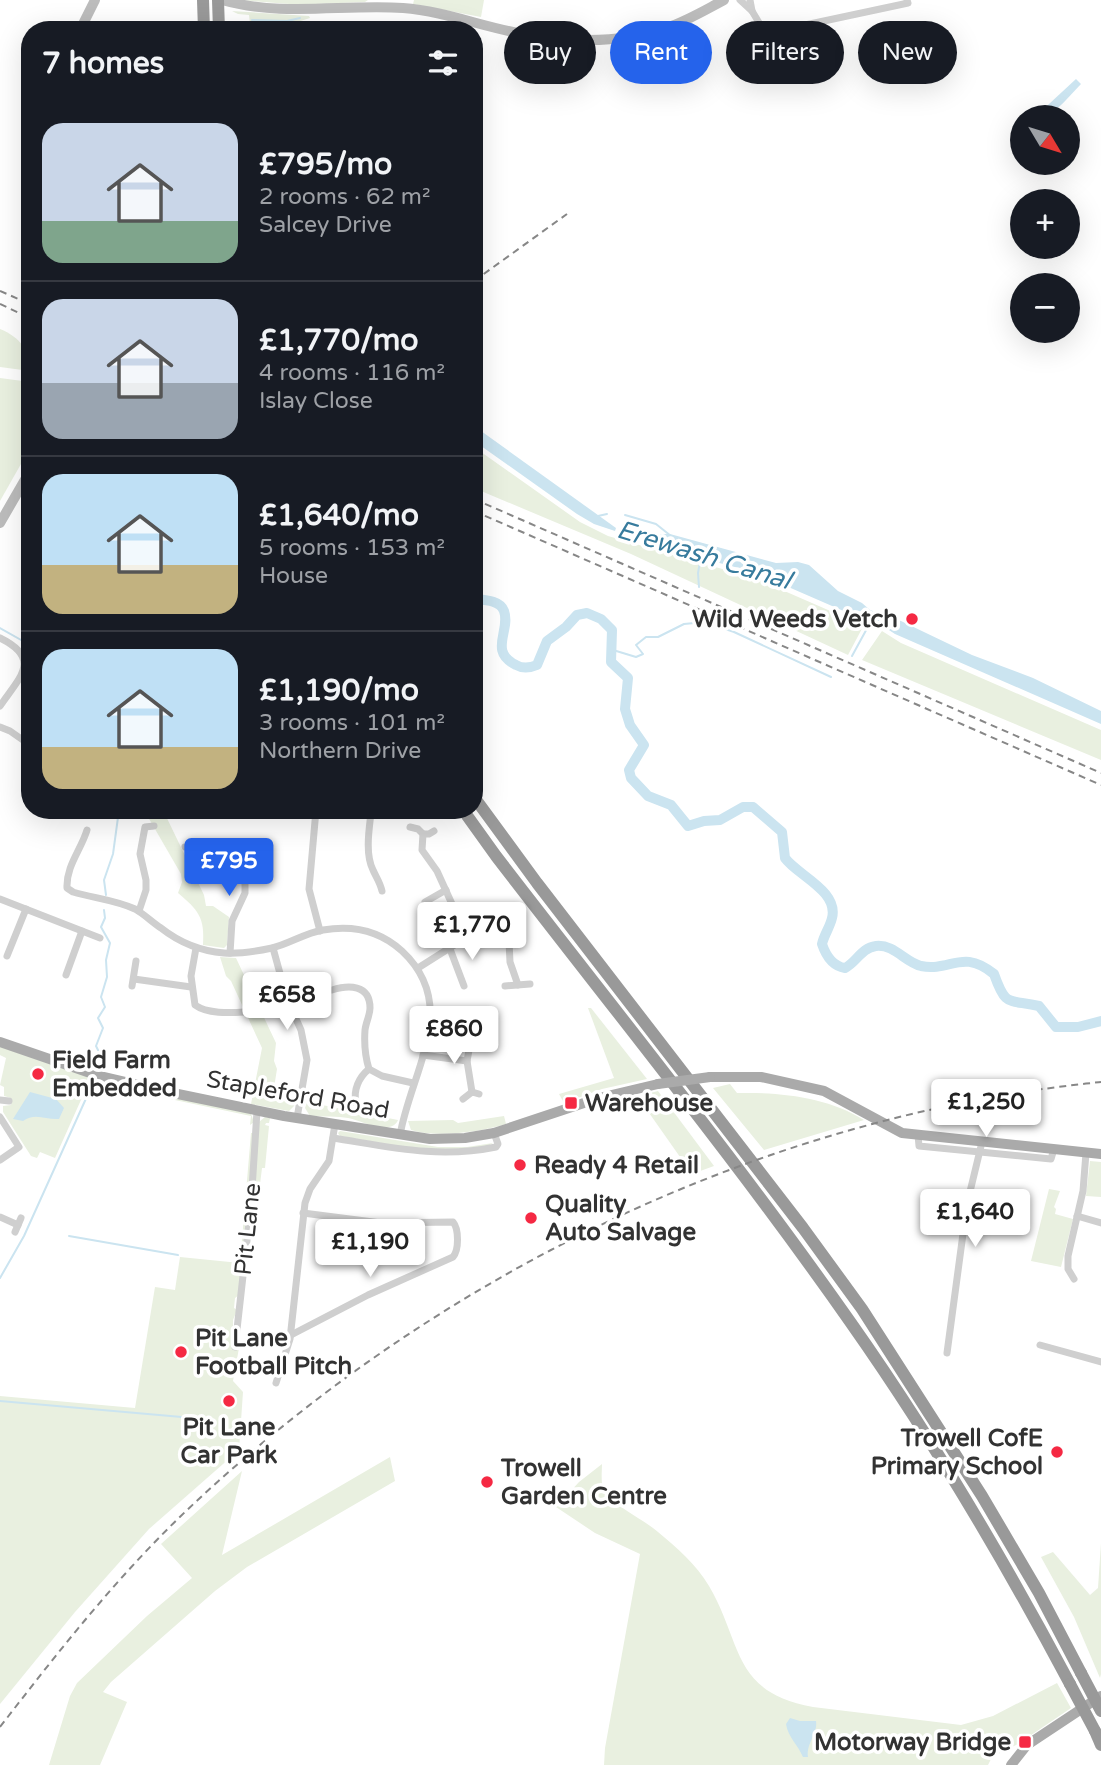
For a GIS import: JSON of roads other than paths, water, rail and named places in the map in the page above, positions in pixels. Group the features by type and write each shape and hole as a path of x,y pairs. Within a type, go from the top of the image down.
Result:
{"highway":[{"path":"203,0 204,21"},
{"path":"219,21 220,0"},
{"path":"483,809 795,1217 862,1309 982,1496 1039,1593 1101,1711"},
{"path":"470,819 766,1205 853,1325 968,1503 1070,1684 1101,1745"}],"main road":[{"name":"Stapleford Road","path":"0,1042 96,1075 257,1111 400,1135 447,1139 494,1133 599,1098 658,1084 710,1077 761,1077 824,1091 891,1128 918,1135 981,1147 1054,1149 1101,1154"},
{"path":"1011,1765 1027,1745 1101,1696"}],"street":[{"path":"85,21 96,0"},
{"path":"220,0 300,10 379,4 469,21"},
{"path":"483,24 518,33 596,40 633,36 668,27 724,0"},
{"path":"740,0 752,11 761,26 777,31 907,2"},
{"path":"750,0 752,11"},
{"path":"0,523 21,487"},
{"path":"0,638 13,644 21,653"},
{"path":"0,706 21,681"},
{"path":"0,727 21,739"},
{"path":"139,911 146,880 140,854 145,819"},
{"path":"315,819 309,889 320,931"},
{"path":"374,819 369,840 368,870 379,881 382,891"},
{"path":"145,827 154,827"},
{"path":"410,827 423,834 434,831"},
{"path":"67,888 72,862 87,830"},
{"path":"423,834 422,850 446,890 467,937"},
{"path":"84,839 93,842"},
{"path":"191,849 205,842 248,849 245,893 232,913 230,953"},
{"path":"56,887 128,906 178,940 196,948 230,953 273,948 320,931 344,928 371,932 386,938 418,968 432,1009 431,1028 400,1135"},
{"path":"425,902 446,890"},
{"path":"0,899 100,938"},
{"path":"7,956 26,909"},
{"path":"66,975 82,931"},
{"path":"418,968 467,937 520,943"},
{"path":"509,942 510,962 518,985"},
{"path":"196,948 191,987 195,1005 200,1009 244,1012"},
{"path":"273,948 287,999 301,1030 307,1060 297,1118"},
{"path":"450,949 464,986"},
{"path":"136,961 133,982 191,987"},
{"path":"505,986 530,984"},
{"path":"332,990 347,985 367,995 370,1011 362,1035 369,1069 382,1076 413,1083"},
{"path":"274,1003 287,999"},
{"path":"463,1099 476,1093 467,1061 471,1039"},
{"path":"423,1055 467,1061"},
{"path":"352,1098 359,1081 369,1069"},
{"name":"Pit Lane","path":"235,1347 251,1205 257,1111"},
{"path":"0,1117 26,1156"},
{"path":"276,1383 291,1335 303,1213 308,1194 327,1165 335,1124"},
{"name":"Stapleford Road","path":"333,1138 452,1154 496,1147 498,1144 494,1133"},
{"name":"Stapleford Road","path":"918,1135 919,1146 981,1147"},
{"path":"0,1160 19,1147"},
{"path":"947,1353 967,1204 981,1147"},
{"path":"1074,1279 1068,1269 1068,1256 1083,1191 1086,1153"},
{"path":"291,1335 368,1295 453,1257 457,1252 454,1222 381,1223 303,1213"},
{"path":"1077,1216 1101,1223"},
{"path":"0,1217 18,1225"},
{"path":"1040,1345 1101,1362"}],"water":[{"path":"1076,79 1081,84 1061,105 1048,105"},
{"path":"483,432 616,528 615,531 594,524 483,447"},
{"name":"Erewash Canal","path":"621,529 650,538 657,534 670,534 776,563 798,562 809,565 838,591 870,610 901,621 972,655 1033,678 1101,711 1101,724 895,634 869,617 855,616 754,572 654,546 620,532"},
{"path":"30,1092 56,1099 64,1108 59,1119 13,1119"},
{"path":"790,1718 816,1721 808,1757 803,1757 789,1733 786,1724"}],"waterway":[{"path":"252,20 287,21 300,18"},
{"path":"598,516 607,514"},
{"name":"Erewash Canal","path":"625,515 656,524 671,536"},
{"name":"Erewash Canal","path":"699,587 700,562"},
{"path":"483,600 502,607 505,618 503,653 521,667 537,665 547,641 577,615 587,613 601,619 612,630 611,662 628,678 625,709 630,725 644,745 629,770 631,778 648,796 671,805 688,826 720,820 743,807 753,807 782,832 785,858 816,884 829,900 832,918 822,944 833,963 845,968 867,949 876,946 894,950 921,966 973,963 994,974 1005,997 1014,1002 1039,1006 1056,1027 1078,1027 1101,1021"},
{"path":"613,650 636,657 643,654 636,645 646,637 658,637 684,624 705,622 734,632 831,677"},
{"path":"852,656 870,623"},
{"path":"0,628 21,640"},
{"path":"106,895 104,880 113,854 118,819"},
{"path":"98,1069 101,1056 96,1046 103,1028 98,1018 105,1007 101,997 107,977 106,960 110,943 101,927 105,918 104,910"},
{"path":"0,1278 24,1236 93,1083"},
{"path":"69,1236 178,1255"},
{"path":"0,1401 202,1421"}],"railway":[{"path":"483,275 567,214"},
{"path":"0,291 21,300"},
{"path":"0,304 21,314"},
{"path":"483,503 1101,773"},
{"path":"483,515 1101,785"},
{"path":"0,1727 111,1589 185,1512 281,1427 384,1350 493,1282 608,1222 726,1171 849,1130 974,1101 1101,1082"}],"place":[{"name":"Wild Weeds Vetch","path":"912,619"},
{"name":"Field Farm Embedded","path":"38,1074"},
{"name":"Warehouse","path":"571,1103"},
{"name":"Ready 4 Retail","path":"520,1165"},
{"name":"Quality Auto Salvage","path":"531,1218"},
{"name":"Pit Lane Football Pitch","path":"181,1352"},
{"name":"Pit Lane Car Park","path":"229,1401"},
{"name":"Trowell CofE Primary School","path":"1057,1452"},
{"name":"Trowell Garden Centre","path":"487,1482"},
{"name":"Motorway Bridge","path":"1025,1742"}]}
